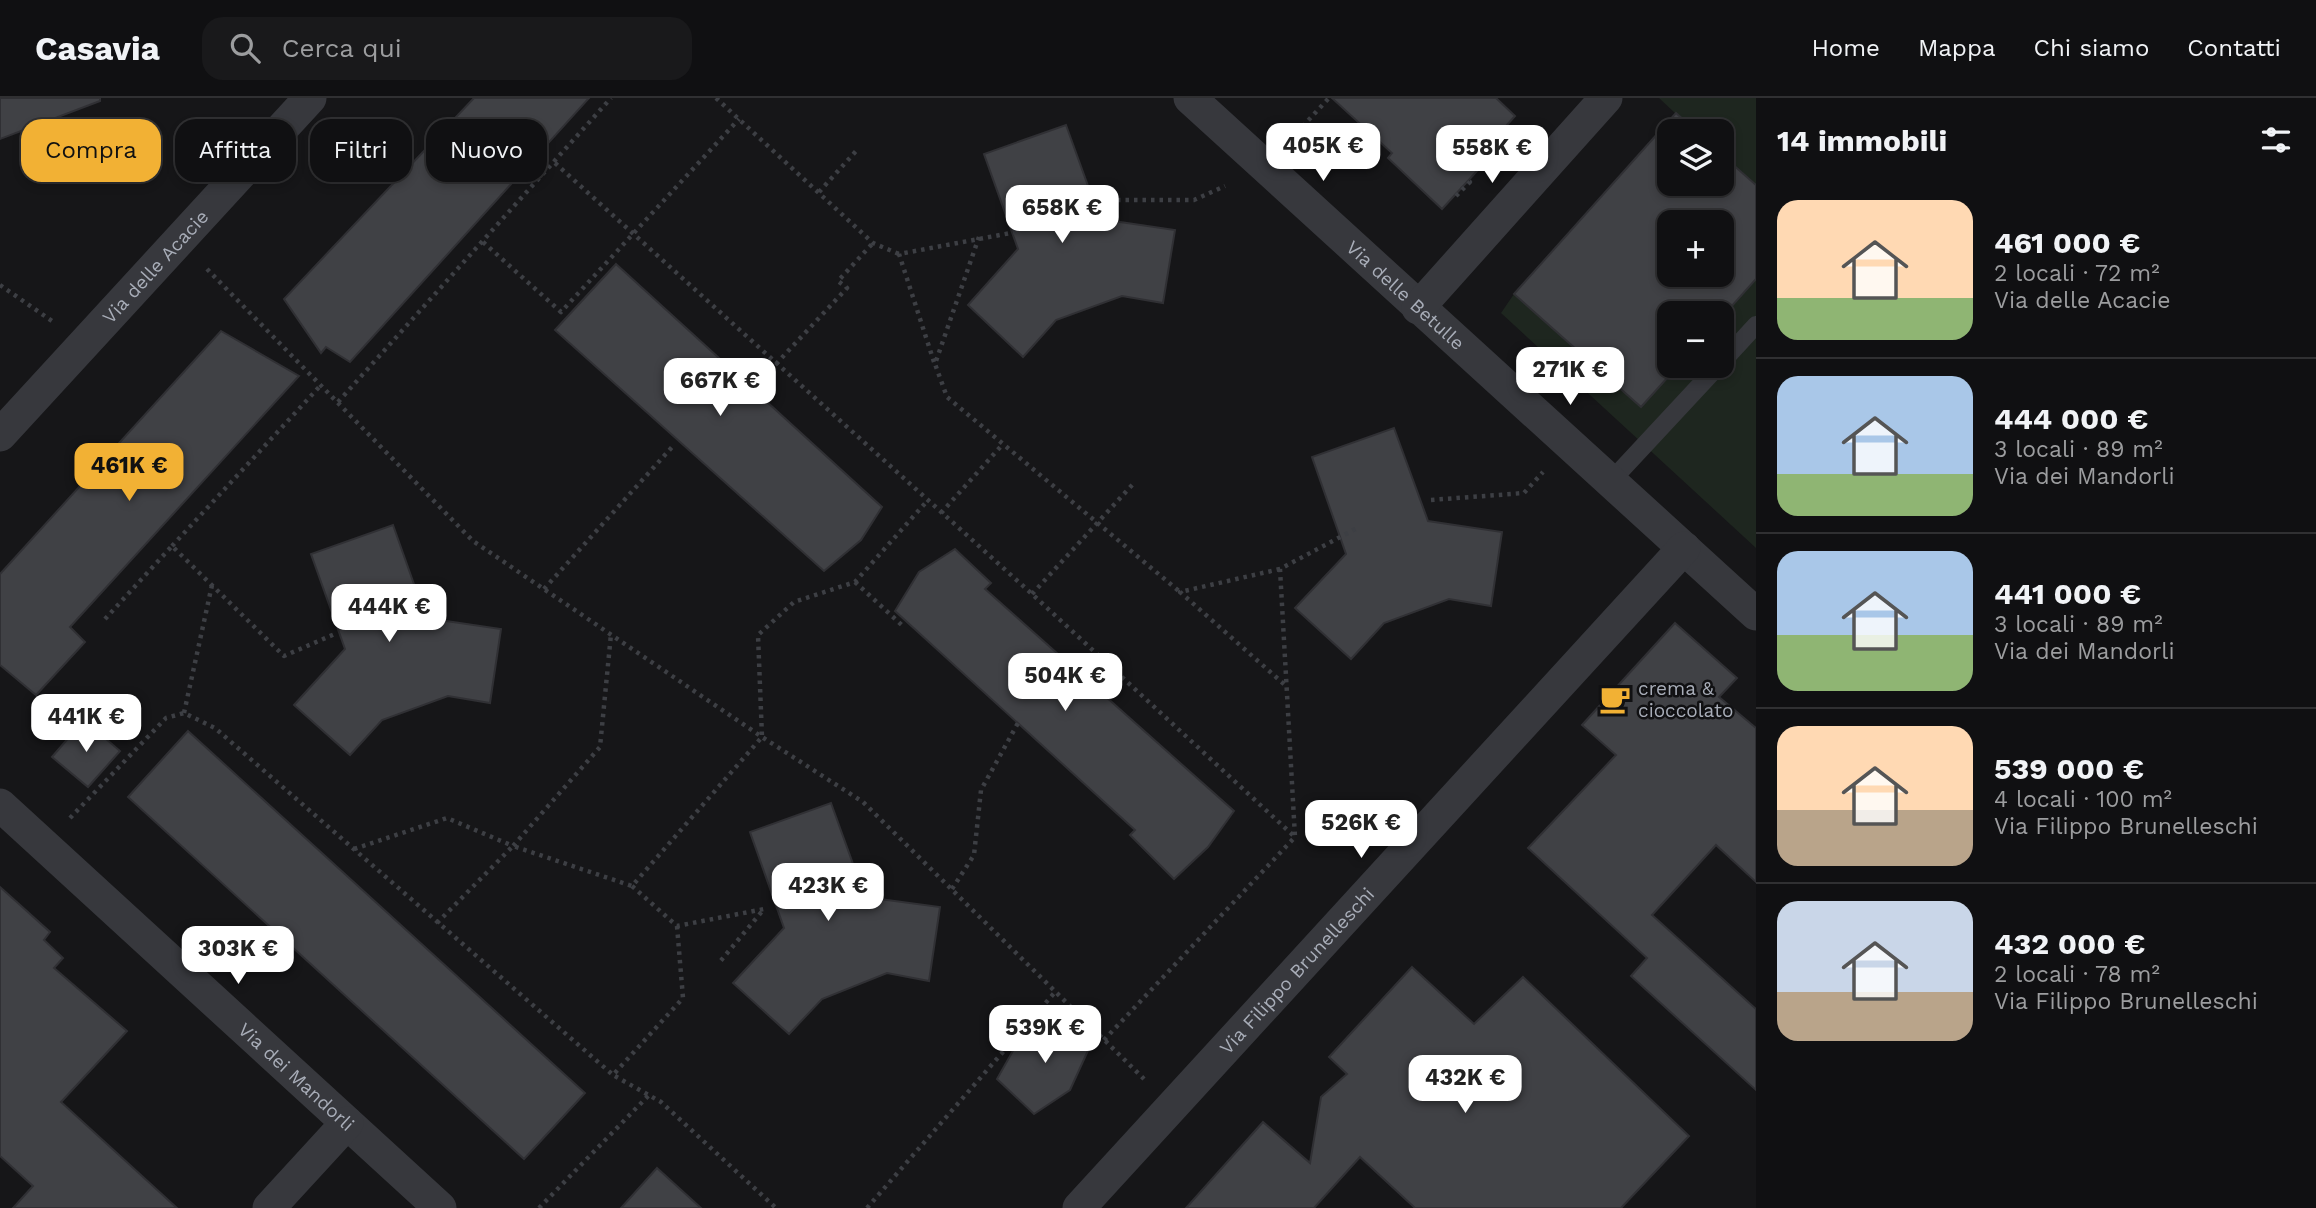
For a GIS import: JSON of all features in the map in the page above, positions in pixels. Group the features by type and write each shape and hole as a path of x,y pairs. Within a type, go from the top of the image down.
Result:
{"street":[{"name":"Via delle Acacie","path":"0,435 310,98"},
{"name":"Via delle Betulle","path":"1190,98 1756,614"},
{"path":"1418,308 1606,98"},
{"name":"Via Filippo Brunelleschi","path":"1079,1208 1684,548"},
{"name":"Via dei Mandorli","path":"0,805 440,1208"},
{"path":"269,1208 347,1123"}],"lane":[{"path":"1734,349 1756,325"},
{"path":"1611,481 1707,378"}],"path":[{"path":"338,402 611,98"},
{"path":"716,98 873,243 899,254 1016,232"},
{"path":"1306,123 1329,98"},
{"path":"482,242 561,312 739,119"},
{"path":"819,191 858,150"},
{"path":"555,163 1032,594 1295,837"},
{"path":"1100,200 1194,200 1265,167"},
{"path":"1457,196 1470,182 1468,181"},
{"path":"935,365 979,237"},
{"path":"180,240 473,541 762,737 863,802 1172,1106"},
{"path":"776,364 847,288 838,281 873,243"},
{"path":"899,254 947,397 1180,592 1285,685"},
{"path":"0,285 84,343"},
{"path":"105,619 321,385"},
{"path":"941,513 1003,444"},
{"path":"1431,500 1524,493 1571,444"},
{"path":"544,589 673,446"},
{"path":"1032,594 1133,483"},
{"path":"632,886 762,737 758,635 794,602 855,582 928,500"},
{"path":"1180,592 1280,569 1359,527"},
{"path":"172,546 285,656 337,633"},
{"path":"1104,1040 1295,837 1280,569"},
{"path":"855,582 905,628"},
{"path":"184,713 212,585"},
{"path":"437,923 513,846 600,747 611,634"},
{"path":"44,845 166,718 184,713 215,728 613,1075 661,1102 776,1208"},
{"path":"952,889 974,855 981,790 1018,723"},
{"path":"353,849 447,818 513,846 632,886 677,926 683,998 613,1075"},
{"path":"677,926 764,909 718,964"},
{"path":"867,1208 1056,991"},
{"path":"539,1208 649,1095"}],"shaded area":[{"path":"1659,98 1756,98 1756,548 1501,313 1514,294 1657,135 1657,196 1734,196 1734,119 1672,119 1676,114"}],"building":[{"path":"0,98 100,98 100,101 53,119 21,119 21,131 0,139"},
{"path":"474,98 589,98 547,144 547,119 454,119"},
{"path":"1332,98 1496,98 1515,116 1471,165 1477,171 1442,209 1388,158 1392,153"},
{"path":"1676,113 1683,119 1671,119"},
{"path":"1066,125 1100,219 1175,230 1163,303 1122,296 1056,320 1023,357 968,305 1018,249 984,154"},
{"path":"1657,134 1657,196 1734,196 1734,166 1756,185 1756,279 1734,304 1734,301 1657,301 1657,378 1667,378 1641,407 1514,294"},
{"path":"426,149 426,182 513,182 350,362 326,347 321,353 284,299 395,182 412,182 412,164"},
{"path":"616,264 882,507 861,540 824,571 555,330"},
{"path":"221,331 299,376 70,627 85,642 36,695 0,665 0,574"},
{"path":"1394,428 1428,521 1502,532 1491,606 1449,599 1384,623 1351,659 1295,608 1346,554 1312,457"},
{"path":"393,525 426,618 501,629 490,703 448,696 382,720 350,755 294,705 345,649 311,554"},
{"path":"955,549 991,583 985,589 1234,811 1208,847 1174,879 1130,835 1135,830 895,611 919,572"},
{"path":"1675,623 1737,678 1719,697 1756,728 1756,882 1716,845 1652,915 1756,1009 1756,1090 1631,976 1647,958 1528,848 1616,755 1582,725"},
{"path":"84,720 120,751 88,787 52,757"},
{"path":"188,731 585,1093 524,1159 128,797"},
{"path":"831,803 865,897 940,907 929,981 887,973 822,999 789,1034 733,983 784,928 750,832"},
{"path":"0,887 50,932 44,940 63,958 54,968 127,1031 61,1102 177,1208 13,1208 33,1186 0,1156"},
{"path":"1412,967 1474,1024 1523,977 1689,1136 1621,1208 1415,1208 1360,1157 1314,1208 1186,1208 1263,1122 1310,1163 1321,1097 1347,1074 1329,1057"},
{"path":"1058,1016 1091,1044 1070,1090 1034,1114 997,1079 1018,1042"},
{"path":"657,1168 701,1208 621,1208"}],"place":[{"name":"crema & cioccolato","path":"1615,699"}]}
